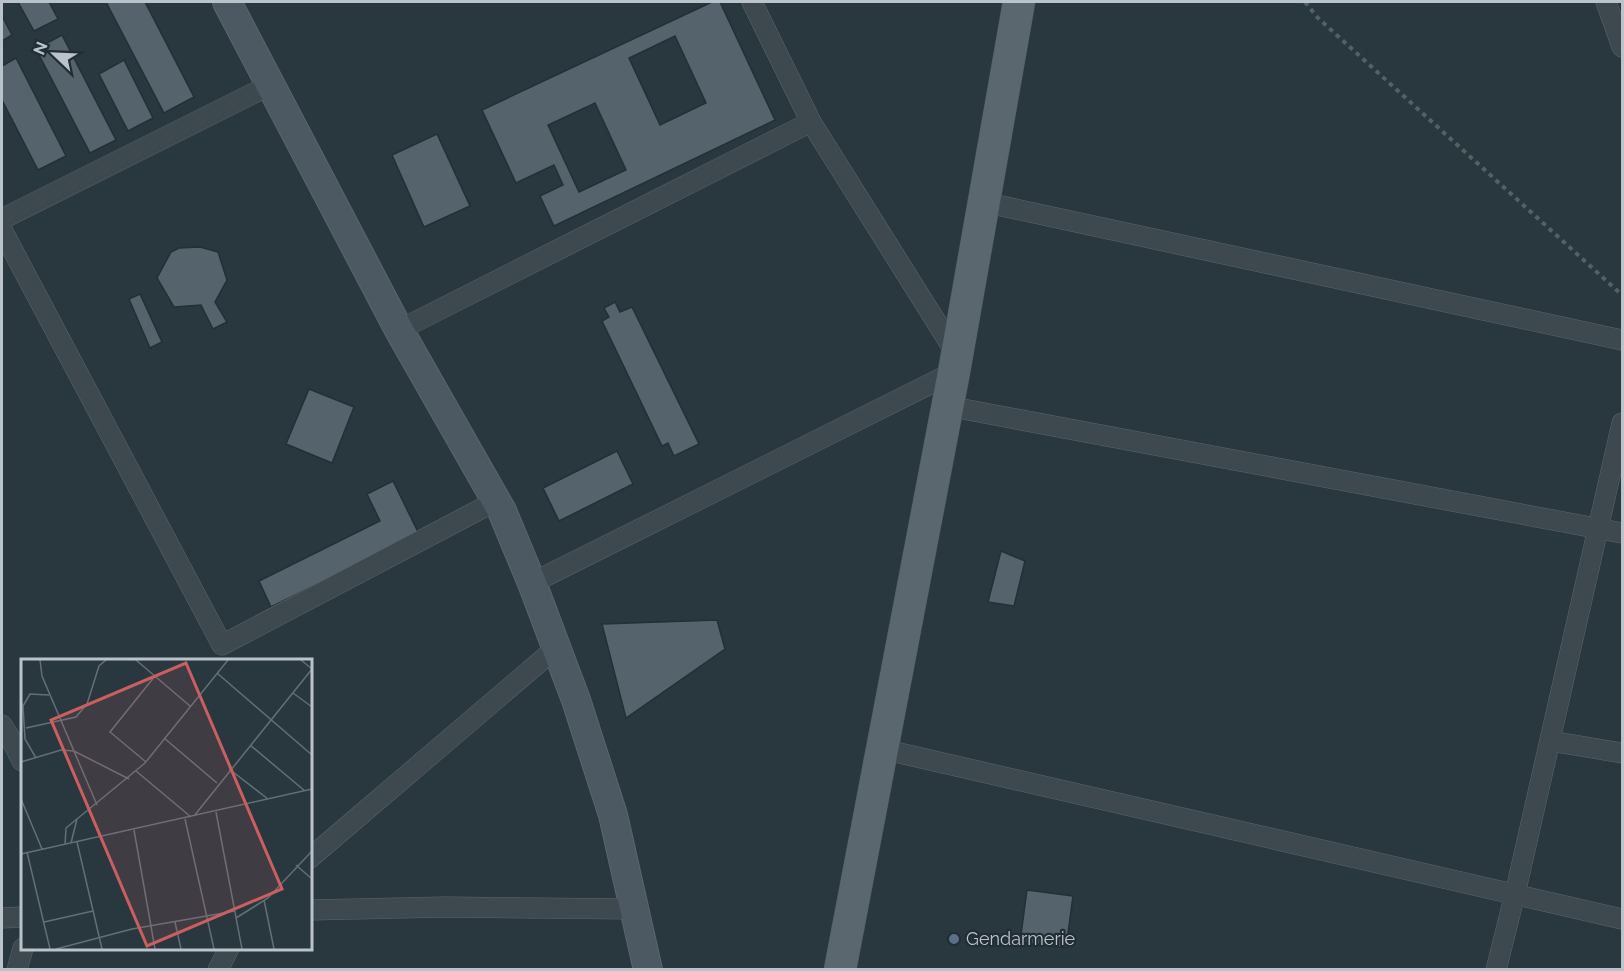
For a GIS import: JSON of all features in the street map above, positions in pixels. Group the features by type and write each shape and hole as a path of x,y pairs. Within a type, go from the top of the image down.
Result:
{"main road":[{"path":"840,969 955,363 1019,2"}],"street":[{"path":"227,2 399,330 502,511 576,700 613,815 648,969"},
{"path":"1606,2 1623,47"},
{"path":"532,583 955,363 811,122 758,4"},
{"path":"2,219 270,85"},
{"path":"399,330 811,122"},
{"path":"983,202 1623,340"},
{"path":"2,230 222,645 496,501"},
{"path":"947,406 1623,533"},
{"path":"1496,969 1623,423"},
{"path":"312,856 556,648"},
{"path":"2,725 21,759"},
{"path":"1550,741 1623,753"},
{"path":"882,749 1623,919"},
{"path":"312,910 446,907 635,909"},
{"path":"2,918 21,917"},
{"path":"17,969 22,950"},
{"path":"218,969 228,950"}],"path":[{"path":"1305,2 1318,18 1623,295"}],"building":[{"path":"18,2 49,2 58,19 34,31"},
{"path":"106,2 145,2 194,97 164,113"},
{"path":"712,2 720,2 775,120 554,226 540,196 563,185 554,165 516,183 482,110","holes":["675,36 706,103 660,125 629,58","595,103 626,170 579,192 548,125"]},
{"path":"2,16 12,35 2,41"},
{"path":"62,35 116,140 90,153 36,49"},
{"path":"16,58 66,156 38,170 2,100 2,66"},
{"path":"124,60 153,118 128,131 99,74"},
{"path":"437,134 470,206 424,227 392,155"},
{"path":"200,247 218,252 227,280 215,302 227,322 213,329 201,305 174,307 157,278 171,252 179,248"},
{"path":"140,294 162,342 150,348 129,299"},
{"path":"615,302 620,312 632,307 699,444 674,456 668,443 662,446 602,321 609,317 604,308"},
{"path":"309,389 354,407 332,463 286,444"},
{"path":"617,451 633,484 559,521 543,488"},
{"path":"393,481 419,534 271,607 259,581 380,521 367,494"},
{"path":"1001,551 1025,561 1014,606 988,602"},
{"path":"717,620 725,649 626,718 602,624"},
{"path":"1027,890 1073,896 1066,948 1020,942"}],"place":[{"name":"Gendarmerie","path":"954,939"}]}
